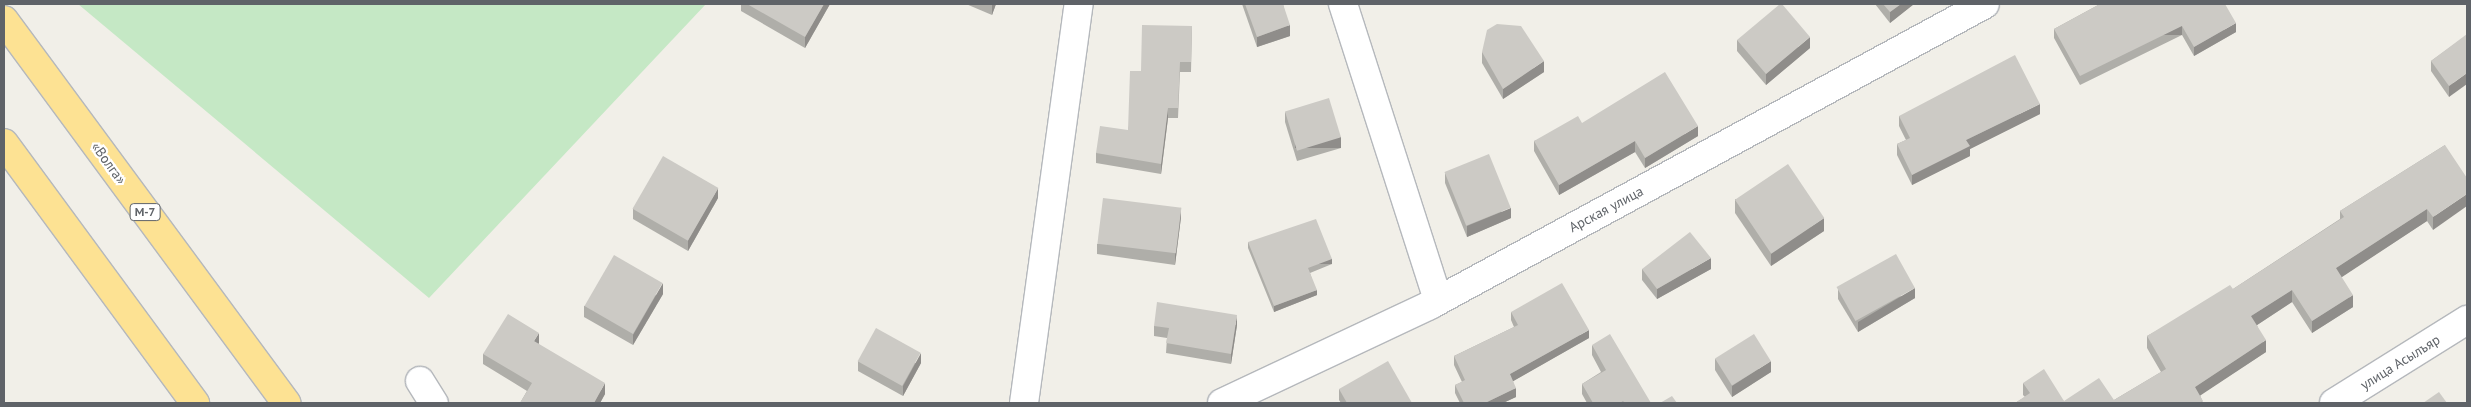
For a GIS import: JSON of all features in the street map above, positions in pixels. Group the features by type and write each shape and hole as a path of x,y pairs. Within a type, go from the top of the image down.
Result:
{"highway":[{"name":"«Волга»","path":"4,20 286,403"},
{"path":"4,143 195,403"}],"street":[{"path":"1024,403 1079,4"},
{"path":"1344,4 1438,300"},
{"name":"Арская улица","path":"1222,403 1438,300 1985,4"},
{"name":"улица Асылъяр","path":"2334,403 2467,320"},
{"path":"420,381 434,403"}],"green space":[{"path":"78,4 706,4 429,298"}],"building":[{"path":"747,4 824,4 805,37"},
{"path":"1245,4 1283,4 1290,25 1257,37"},
{"path":"1780,4 1810,37 1766,74 1737,40"},
{"path":"1883,4 1901,4 1890,12"},
{"path":"2100,4 2225,4 2236,23 2194,47 2182,26 2080,76 2054,29"},
{"path":"1497,24 1521,26 1544,61 1503,89 1482,52 1487,30"},
{"path":"1142,25 1192,26 1191,62 1180,62 1178,108 1168,108 1161,164 1096,153 1100,126 1128,130 1130,71 1141,71"},
{"path":"2467,34 2467,73 2449,86 2431,61"},
{"path":"2015,55 2040,104 1966,140 1970,146 1912,175 1897,144 1910,138 1899,116"},
{"path":"1665,72 1698,126 1645,158 1635,141 1559,185 1534,141 1578,116 1582,123"},
{"path":"1329,98 1341,137 1297,151 1285,111"},
{"path":"2445,145 2467,178 2467,194 2433,217 2427,209 2336,268 2353,295 2312,321 2292,290 2251,316 2266,340 2195,387 2203,401 2199,403 2015,403 2030,393 2023,383 2044,369 2064,401 2099,378 2114,400 2166,369 2147,336 2230,285 2233,289 2344,217 2340,211"},
{"path":"1489,154 1511,208 1466,226 1444,172"},
{"path":"663,156 718,188 688,241 632,209"},
{"path":"1788,164 1824,218 1771,254 1735,200"},
{"path":"1103,198 1181,208 1176,253 1097,244"},
{"path":"1316,219 1332,259 1308,268 1317,290 1274,306 1248,242"},
{"path":"1690,232 1711,258 1657,289 1642,269"},
{"path":"1896,254 1915,288 1855,321 1837,287"},
{"path":"614,255 662,283 633,334 584,306"},
{"path":"1562,283 1589,330 1510,374 1516,388 1485,403 1464,403 1455,385 1465,380 1454,356 1518,325 1511,312"},
{"path":"1157,302 1237,315 1231,354 1166,343 1169,328 1154,326"},
{"path":"508,314 539,333 534,341 605,383 594,403 520,403 532,383 483,354"},
{"path":"876,328 921,353 902,386 858,361"},
{"path":"1610,334 1651,403 1625,403 1623,401 1620,403 1593,403 1582,384 1606,370 1592,345"},
{"path":"1754,334 1771,361 1732,386 1715,358"},
{"path":"1388,361 1412,403 1347,403 1339,389"},
{"path":"2439,392 2447,403 2423,403"},
{"path":"1672,396 1677,403 1660,403"}]}
